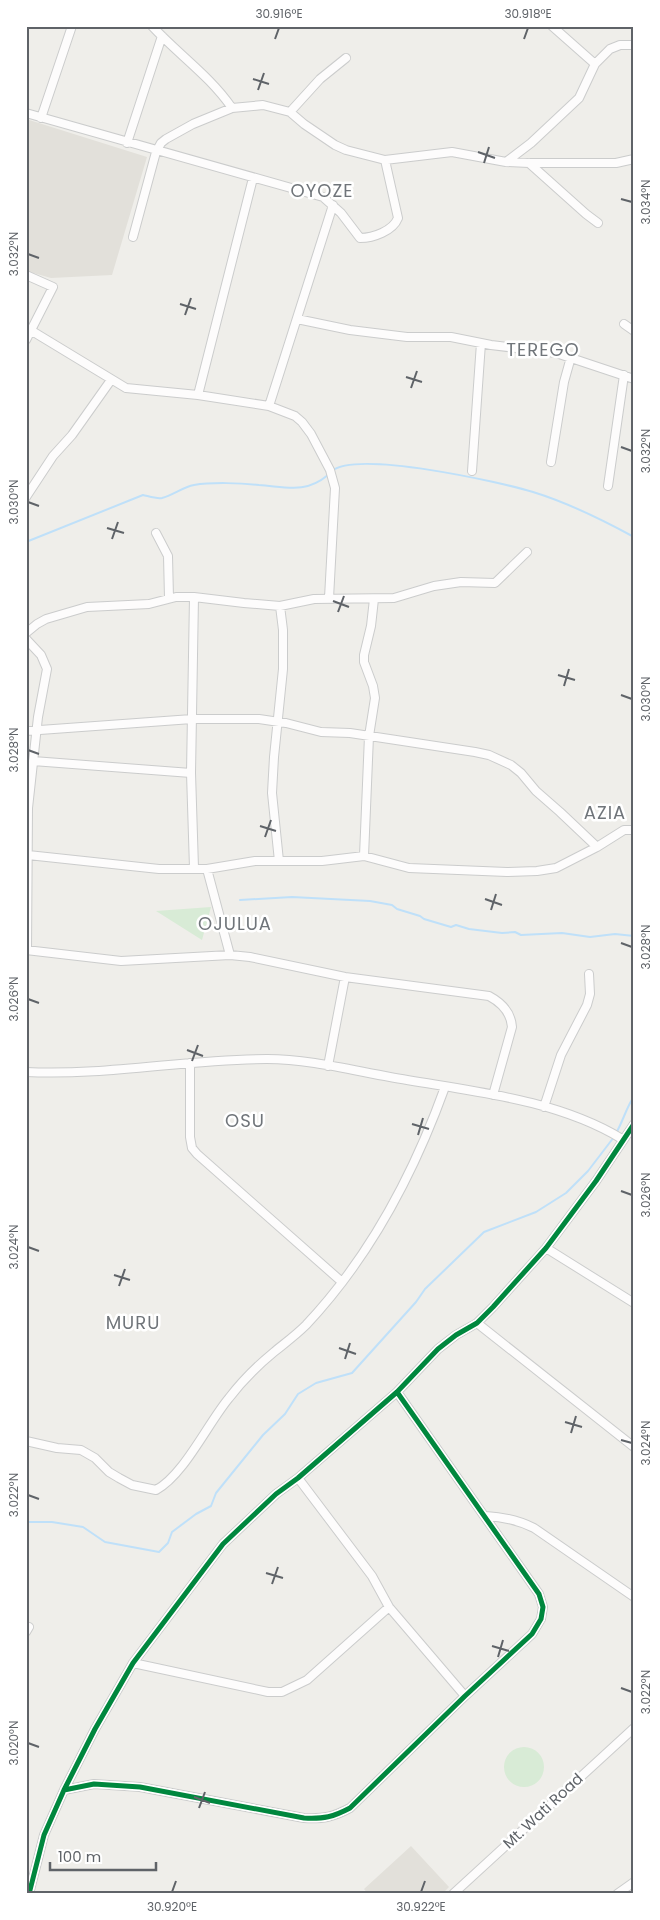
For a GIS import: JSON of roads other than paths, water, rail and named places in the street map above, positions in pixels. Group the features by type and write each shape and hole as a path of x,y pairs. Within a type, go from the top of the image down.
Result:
{"street":[{"path":"41,118 72,26"},
{"path":"152,26 209,79 232,108"},
{"path":"552,26 595,64"},
{"path":"127,143 162,36"},
{"path":"506,162 532,143 579,98 595,64 610,49 620,45 634,45"},
{"path":"290,112 320,79 346,58"},
{"path":"133,237 156,152 161,143 166,138 193,124 232,108 263,105 290,112 335,145 346,150 385,160 452,152 506,162 529,163 616,163 634,159"},
{"path":"26,114 156,152 323,197 333,205 360,238 367,238 385,231 396,222 397,214 385,160"},
{"path":"529,163 598,223"},
{"path":"198,394 253,178"},
{"path":"269,406 333,205"},
{"path":"26,275 53,287 26,340"},
{"path":"297,319 350,330 407,337 452,337 481,343 556,353 634,379"},
{"path":"624,324 634,330"},
{"path":"32,331 111,380 134,390 198,394 269,406 295,416 302,422 311,434 335,488 329,598"},
{"path":"472,471 481,343"},
{"path":"551,462 564,382 571,357"},
{"path":"608,486 624,376"},
{"path":"26,497 53,456 72,435 111,380"},
{"path":"156,533 167,551 169,598"},
{"path":"26,633 46,619 87,607 149,604 169,598 194,597 280,606 314,599 394,598 434,586 460,582 495,583 527,552"},
{"path":"194,597 191,773 194,868"},
{"path":"364,856 369,736 375,698 373,686 364,662 364,655 371,626 374,599"},
{"path":"279,861 272,793 283,669 283,630 280,606"},
{"path":"26,639 42,655 47,669 40,703 28,808 26,950 121,961 230,955 250,957 345,976 480,994 498,1001 509,1014 512,1027 493,1095"},
{"path":"26,731 192,719 259,719 321,732 350,733 475,752 489,755 511,765 521,773 536,791 597,847"},
{"path":"33,761 191,773"},
{"path":"28,855 159,869 207,869 255,861 322,861 364,856 409,868 537,872 556,868 597,847 624,830 634,830"},
{"path":"207,869 230,955"},
{"path":"544,1107 561,1055 587,1005 590,994 589,974"},
{"path":"328,1066 345,976"},
{"path":"26,1072 108,1071 190,1063 269,1059 328,1066 493,1095 579,1117 602,1127 622,1139"},
{"path":"190,1063 189,1116 192,1148 342,1282"},
{"path":"26,1441 57,1448 81,1450 95,1458 119,1478 132,1484 156,1490 163,1486 185,1461 235,1390 305,1325 342,1282 373,1237 422,1146 445,1087"},
{"path":"29,1894 44,1835 95,1729 133,1663 223,1544 276,1494 298,1478 397,1392 438,1349 456,1335 477,1323 493,1308 546,1248 596,1181 622,1139 634,1124"},
{"path":"546,1248 634,1303"},
{"path":"477,1323 634,1446"},
{"path":"64,1790 94,1784 114,1785 179,1794 304,1818 323,1819 335,1816 350,1808 464,1696 532,1634 541,1619 543,1607 539,1594 397,1392"},
{"path":"298,1478 372,1576 388,1607 464,1696"},
{"path":"486,1516 504,1517 534,1528 634,1598"},
{"path":"133,1663 268,1692 282,1692 307,1680 388,1607"},
{"name":"Mt. Wati Road","path":"453,1894 634,1728"},
{"path":"617,1894 634,1882"}],"waterway":[{"path":"332,471 346,465 369,464 461,475 533,492 559,501 634,537"},
{"path":"26,542 143,495 162,498 190,486 209,483 295,488 311,485 328,475"},
{"path":"240,900 292,897 370,901 392,905 397,909 451,927 456,925 469,929 502,933 515,932 521,935 562,933 590,937 615,934 634,936"},
{"path":"616,1133 634,1097"},
{"path":"26,1522 52,1522 83,1527 105,1542 159,1552 168,1543 172,1532 196,1514 211,1506 216,1493 263,1435 285,1414 298,1394 316,1383 352,1373 416,1302 425,1289 484,1232 536,1212 566,1193 588,1171 614,1137"}],"district":[{"name":"OYOZE","path":"322,191"},
{"name":"TEREGO","path":"543,350"},
{"name":"AZIA","path":"605,813"},
{"name":"OJULUA","path":"235,924"},
{"name":"OSU","path":"245,1121"},
{"name":"MURU","path":"133,1323"}]}
